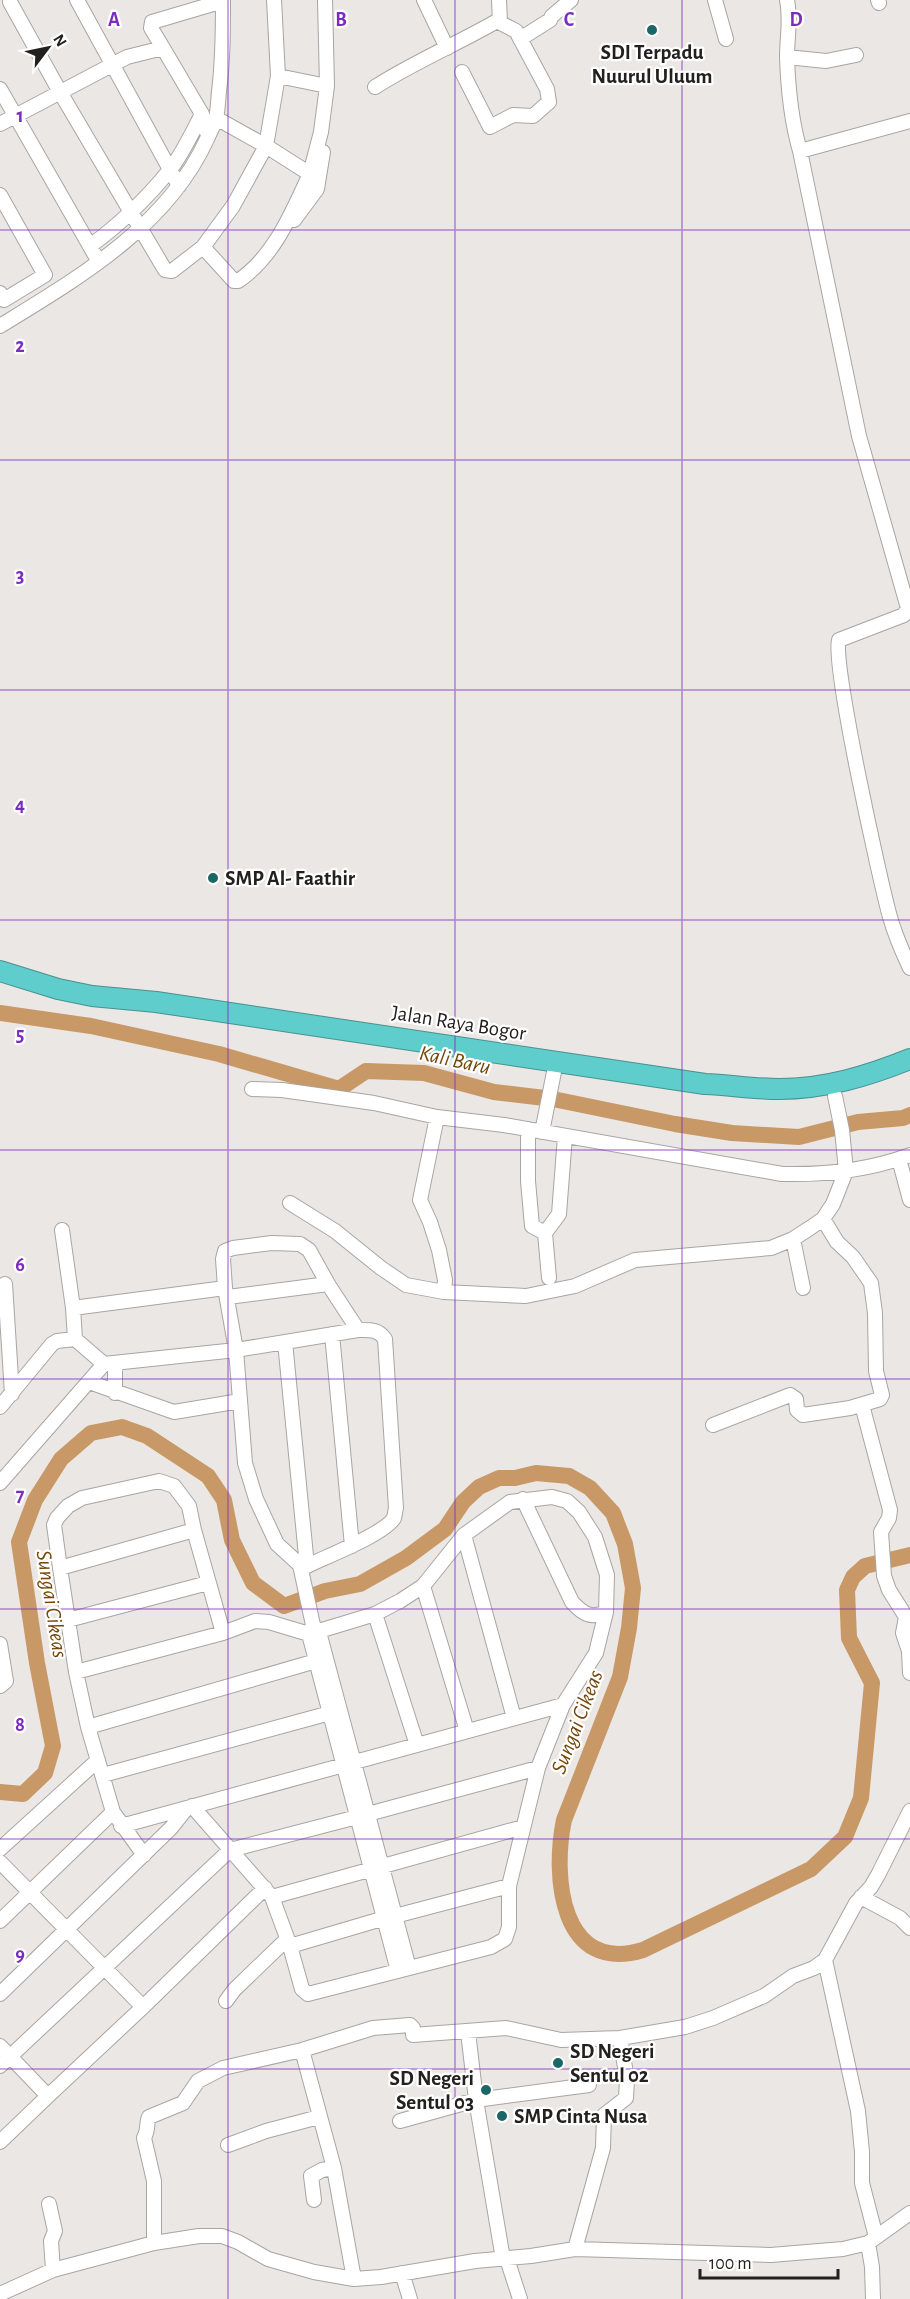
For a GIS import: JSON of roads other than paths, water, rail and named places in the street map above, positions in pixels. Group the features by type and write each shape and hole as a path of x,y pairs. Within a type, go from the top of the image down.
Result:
{"highway":[{"name":"Jalan Raya Bogor","path":"0,971 58,989 92,996 168,1004 705,1084 778,1089 808,1087 839,1083 881,1071 910,1059"},
{"name":"Jalan Raya Bogor","path":"0,983 57,1001 95,1008 171,1016 552,1081 780,1100 835,1096 910,1071"}],"street":[{"path":"77,0 179,186"},
{"path":"0,326 99,262 140,229 179,186 198,157 208,136 209,116 223,58 223,0 152,22 151,27 163,48 209,116 266,146 310,174"},
{"path":"9,2 140,229 168,271 172,271 203,247 233,206 266,146 278,76 274,0"},
{"path":"282,232 310,174 321,132 327,86 325,0"},
{"path":"442,0 426,2 431,18 447,48"},
{"path":"500,0 500,22"},
{"path":"520,39 550,20 571,0"},
{"path":"715,0 726,39"},
{"path":"787,0 789,18 787,57 794,128 859,436 908,608 904,615 839,640 837,646 838,667 859,778 889,914 910,968"},
{"path":"375,87 406,67 497,21 516,31 550,95 549,102 533,116 513,115 490,127 462,72"},
{"path":"0,124 112,65 138,53 163,48"},
{"path":"787,57 826,61 856,55"},
{"path":"278,76 327,86"},
{"path":"0,89 99,262"},
{"path":"90,246 111,231 131,212 170,170 209,116"},
{"path":"800,151 910,121"},
{"path":"203,247 236,282 256,267 317,189 323,158 321,132"},
{"path":"0,195 45,275 4,300 0,293"},
{"path":"545,1233 532,1226 529,1208 535,1130 546,1106 552,1081"},
{"path":"252,1089 282,1090 374,1103 437,1117 535,1130 782,1174 846,1171 905,1157 910,1200"},
{"path":"290,1203 335,1231 399,1281 423,1290 444,1292 526,1296 575,1286 635,1260 771,1248 794,1239 824,1219 839,1191 846,1171 841,1124 835,1096"},
{"path":"437,1117 420,1200 439,1250 445,1280 444,1292"},
{"path":"549,1278 545,1233 559,1214 565,1136"},
{"path":"713,1425 790,1395 796,1399 797,1410 803,1415 862,1405 880,1399 882,1395 876,1371 875,1313 871,1282 853,1257 837,1242 824,1219"},
{"path":"62,1230 75,1340"},
{"path":"794,1239 803,1288"},
{"path":"303,1569 277,1544 256,1499 245,1463 236,1350 223,1259 225,1251 272,1244 300,1244 309,1250 358,1330"},
{"path":"5,1284 12,1394"},
{"path":"73,1308 328,1284"},
{"path":"0,1483 89,1382 110,1364 236,1350 358,1330 374,1330 381,1333 385,1339 396,1508 393,1518 386,1526 352,1546 303,1569"},
{"path":"332,1334 352,1546"},
{"path":"0,1407 52,1344 57,1341 75,1340 110,1364 115,1393"},
{"path":"285,1342 303,1569 309,1610 404,1969"},
{"path":"89,1382 174,1412 240,1401"},
{"path":"862,1405 890,1510 890,1518 881,1532 884,1576 889,1590 906,1617 903,1633 909,1651 910,1673"},
{"path":"144,1855 113,1812 88,1726 76,1672 60,1568 54,1525 57,1518 68,1506 82,1498 159,1481 174,1486 189,1506 223,1633"},
{"path":"76,1672 223,1633 255,1622 262,1621 314,1630 375,1614 423,1586 464,1536 510,1502 552,1497 567,1501 589,1525 607,1575 606,1612 596,1653 564,1705 538,1768 509,1886 509,1927 507,1936 502,1941 491,1947 308,1994 302,1989 289,1942 269,1892 189,1807"},
{"path":"523,1499 572,1602 579,1610 591,1616 606,1612"},
{"path":"60,1568 194,1530"},
{"path":"464,1536 514,1718"},
{"path":"68,1620 208,1582"},
{"path":"423,1586 467,1731"},
{"path":"375,1614 417,1745"},
{"path":"314,1630 316,1661 330,1713 349,1765"},
{"path":"0,1644 6,1681 0,1686"},
{"path":"88,1726 316,1661"},
{"path":"121,1826 564,1705"},
{"path":"103,1775 330,1713"},
{"path":"0,1849 98,1760"},
{"path":"48,2096 3,2056 105,1968 230,1850 538,1768"},
{"path":"0,1994 144,1855 189,1807"},
{"path":"154,2243 154,2181 144,2138 148,2132 147,2121 149,2117 183,2103 198,2081 223,2068 302,2050 373,2028 410,2025 413,2028 413,2035 506,2028 561,2040 620,2038 686,2026 713,2018 764,1996 793,1976 814,1968 825,1960 848,1915 878,1875 910,1811"},
{"path":"0,1921 113,1812"},
{"path":"0,2142 269,1892 376,1868 523,1827"},
{"path":"0,1862 143,2007"},
{"path":"226,2001 234,1990 289,1942 509,1886"},
{"path":"861,1897 900,1918 910,1928"},
{"path":"825,1960 858,2111 862,2183 872,2240 873,2299"},
{"path":"468,2032 476,2100 505,2259 520,2299"},
{"path":"575,2249 603,2148 604,2115 626,2098 627,2079 620,2038"},
{"path":"302,2050 334,2168 354,2279"},
{"path":"400,2121 476,2100 589,2085"},
{"path":"228,2145 266,2131 319,2117"},
{"path":"314,2200 311,2176 317,2172 334,2168"},
{"path":"49,2204 55,2230 51,2241 53,2270"},
{"path":"0,2294 53,2270 154,2243 199,2236 222,2236 268,2259 314,2272 354,2279 475,2260 505,2259 575,2249 771,2255 843,2249 872,2240 910,2213"},
{"path":"402,2273 410,2299"}],"waterway":[{"name":"Kali Baru","path":"0,1013 91,1026 219,1054 339,1089 366,1071 424,1073 494,1092 553,1099 675,1124 732,1133 799,1137 858,1122 903,1118 910,1115"},
{"name":"Sungai Cikeas","path":"0,1792 23,1794 45,1773 53,1746 37,1663 19,1542 35,1500 61,1459 91,1433 122,1427 147,1436 208,1476 224,1500 232,1540 253,1583 284,1606 325,1591 360,1584 406,1558 445,1529 463,1502 479,1487 499,1478 515,1478 536,1473 569,1476 590,1488 613,1513 625,1544 633,1588 629,1628 620,1677 564,1820 560,1868 562,1893 568,1916 579,1935 594,1948 616,1954 643,1950 811,1869 845,1837 861,1798 872,1683 849,1638 847,1590 853,1577 865,1566 910,1555"}],"place":[{"name":"SDI Terpadu Nuurul Uluum","path":"652,30"},
{"name":"SMP Al- Faathir","path":"213,878"},
{"name":"SD Negeri Sentul 02","path":"558,2063"},
{"name":"SD Negeri Sentul 03","path":"486,2090"},
{"name":"SMP Cinta Nusa","path":"502,2116"}]}
